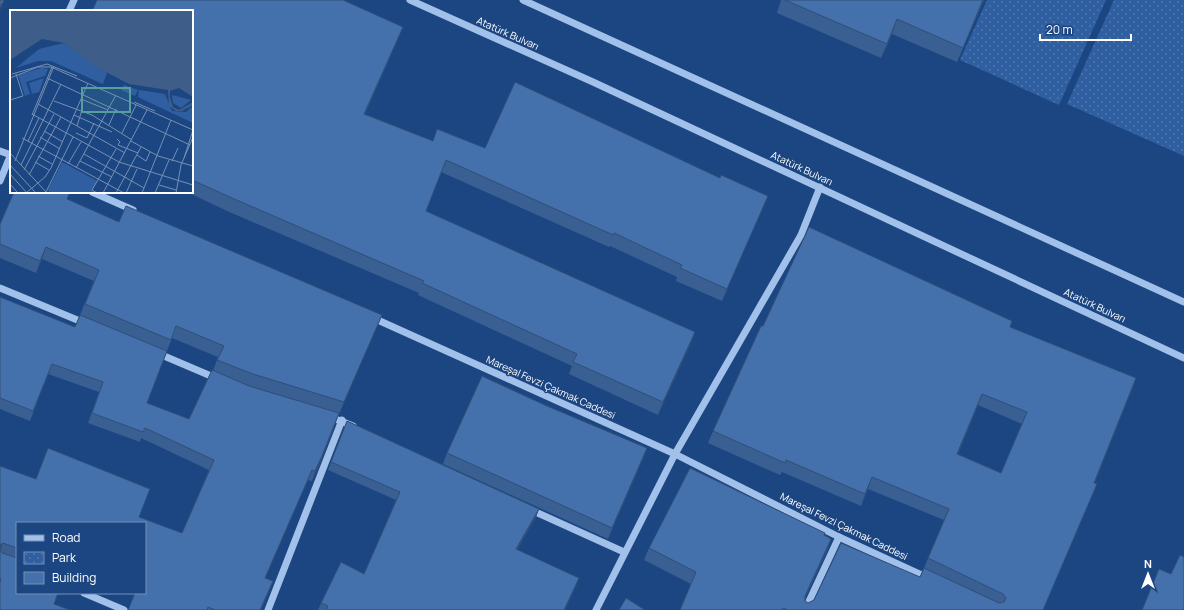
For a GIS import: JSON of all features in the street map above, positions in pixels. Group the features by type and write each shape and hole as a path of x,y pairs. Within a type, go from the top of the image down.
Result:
{"street":[{"path":"69,10 74,0"},
{"name":"Atatürk Bulvarı","path":"410,0 593,82 1184,358"},
{"path":"523,0 1184,302"},
{"path":"0,150 10,155"},
{"path":"0,181 10,157"},
{"path":"596,610 624,552 675,454 801,235 820,187"},
{"path":"94,193 144,215"},
{"path":"0,288 94,327"},
{"name":"Mareşal Fevzi Çakmak Caddesi","path":"362,313 675,454 839,536 933,580"},
{"path":"152,351 225,382"},
{"path":"320,413 342,420 364,431"},
{"path":"268,610 342,420"},
{"path":"522,506 624,552"},
{"path":"806,610 839,536"},
{"path":"86,594 124,610"}],"green space":[{"path":"987,0 1106,0 1059,105 960,60"},
{"path":"1114,0 1184,0 1184,156 1067,104"}],"building":[{"path":"0,0 4,0 0,8"},
{"path":"97,0 343,0 403,27 364,114 433,141 437,129 485,148 515,82 720,178 721,175 768,196 727,289 680,268 682,265 614,233 613,235 446,160 426,211 695,332 663,402 573,362 577,354 422,283 424,281 193,180 193,10 92,10"},
{"path":"785,0 983,0 963,48 897,19 887,44"},
{"path":"14,193 70,193 67,199 119,222 126,206 382,315 344,402 253,374 217,360 224,346 176,326 171,340 85,304 99,270 46,247 40,261 0,244 0,224"},
{"path":"809,227 1012,321 1010,327 1136,378 1094,483 1097,484 1043,610 788,610 783,608 782,610 680,610 696,572 649,548 690,468 825,533 824,535 831,539 805,596 805,601 808,603 814,600 841,543 920,577 924,568 999,603 1004,602 1006,598 1003,594 928,558 949,509 872,477 865,494 786,460 785,463 713,431 761,326 763,326","holes":["982,394 1027,412 1001,473 957,454"]},
{"path":"0,297 75,327 80,315 167,351 147,403 189,419 212,370 249,386 339,413 322,456 315,471 312,470 265,578 273,581 260,610 215,610 208,607 207,610 128,610 135,594 146,594 146,522 16,522 16,548 3,543 0,545 0,466 36,479 48,448 150,489 139,517 182,533 214,460 145,428 143,432 92,413 103,382 52,364 33,411 0,398"},
{"path":"482,376 547,406 647,448 612,528 447,453"},
{"path":"347,421 539,509 516,549 579,578 564,610 326,610 328,606 321,603 341,562 364,574 400,492 331,462"},
{"path":"0,550 2,553 16,558 16,594 58,594 54,604 70,610 0,610"},
{"path":"1180,555 1184,557 1184,610 1142,610 1159,569 1171,574"},
{"path":"626,598 645,610 619,610"}]}
